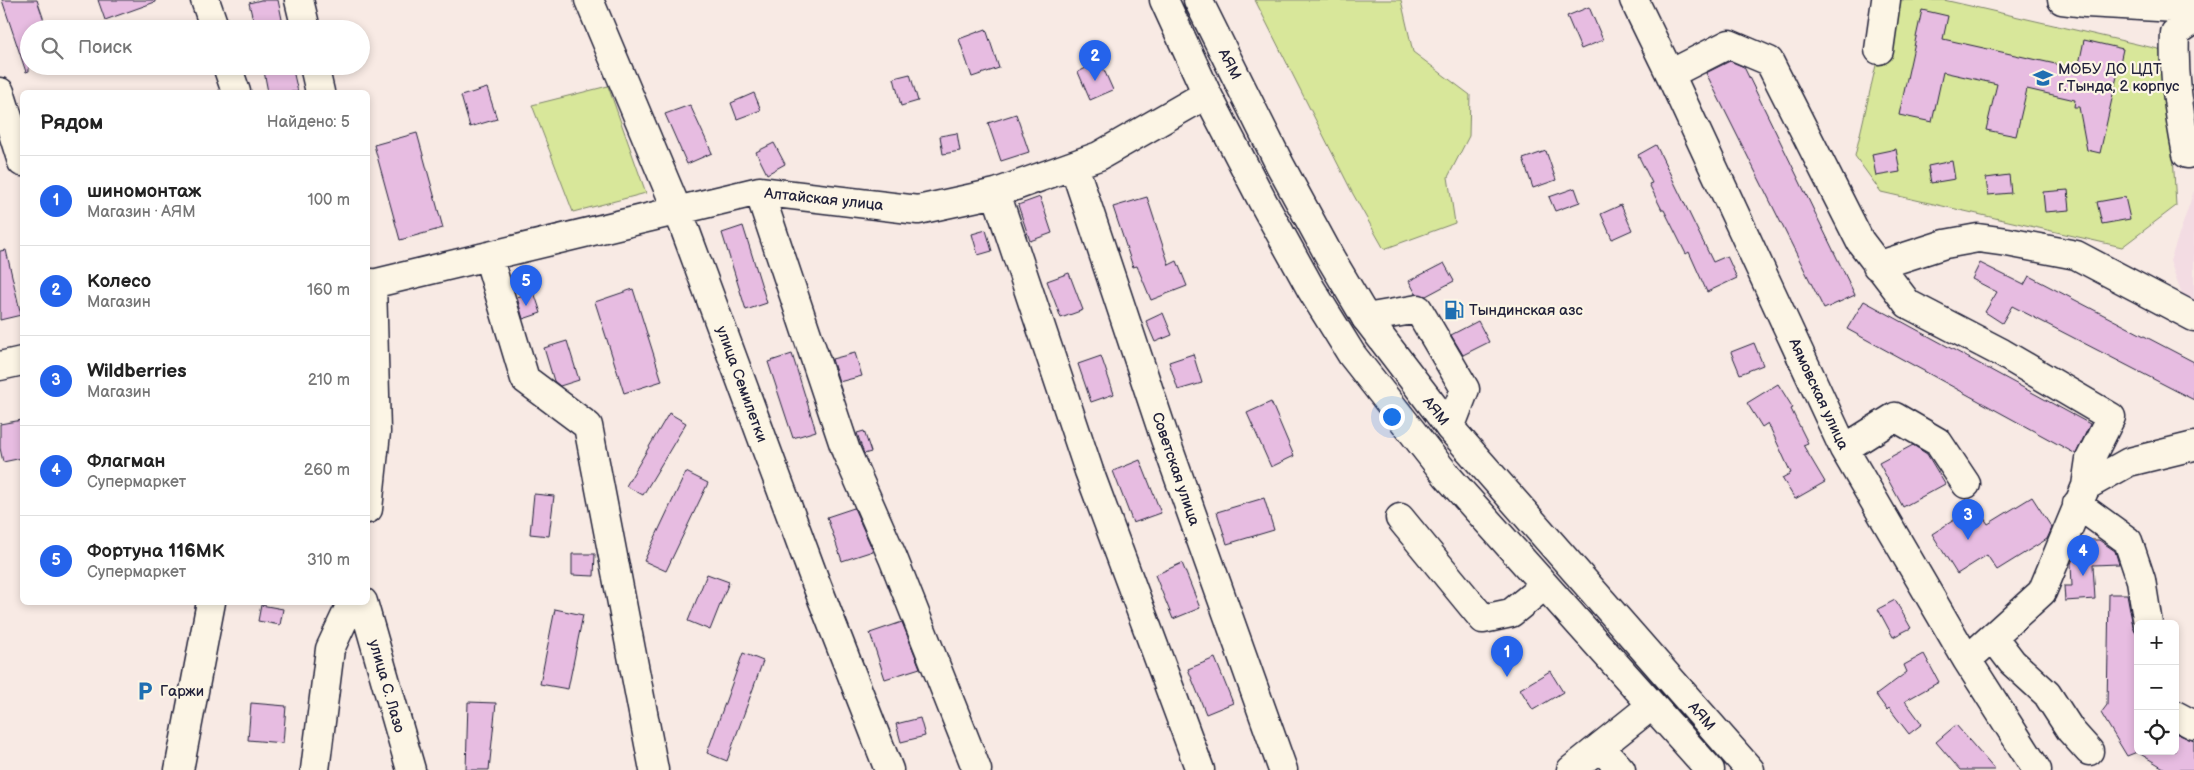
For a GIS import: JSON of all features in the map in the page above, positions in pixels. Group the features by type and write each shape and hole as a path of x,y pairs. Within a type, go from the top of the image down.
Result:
{"main road":[{"path":"205,0 211,20"},
{"path":"299,0 304,20"},
{"name":"улица Семилетки","path":"589,0 678,211 814,578 889,770"},
{"name":"АЯМ","path":"1164,0 1207,94 1311,289 1352,355 1447,476 1710,770"},
{"name":"АЯМ","path":"1198,0 1280,165 1331,259 1366,318 1450,428 1750,770"},
{"name":"Аямовская улица","path":"1634,0 1844,449 1967,660 2037,770"},
{"path":"1880,50 1886,0"},
{"path":"2062,0 2086,4 2194,9"},
{"path":"2187,154 2179,111 2174,56 2175,33 2194,20"},
{"path":"1670,74 1728,44 1769,61 1860,242 1908,304 2002,353 2111,417 2090,459 2081,495 2042,592 1967,660"},
{"path":"230,75 235,90"},
{"path":"316,75 320,90"},
{"path":"0,92 20,156"},
{"name":"Алтайская улица","path":"370,285 759,191 918,210 996,193 1099,156 1207,94"},
{"name":"Советская улица","path":"1074,166 1164,436 1283,770"},
{"path":"759,191 846,451 893,558 978,770"},
{"path":"996,193 1089,471 1200,770"},
{"path":"1878,266 1946,244 1978,238 2007,242 2076,255 2194,317"},
{"path":"488,256 525,379 588,426 654,770"},
{"path":"370,306 376,432 370,490"},
{"path":"1366,318 1418,309 1464,389 1450,428"},
{"path":"0,366 20,361"},
{"path":"1844,449 1895,417 1938,442 1966,484"},
{"path":"2081,495 2129,462 2194,446"},
{"path":"2081,495 2128,541 2141,580 2147,620"},
{"path":"1400,518 1483,619 1511,614 1544,586"},
{"path":"179,770 211,605"},
{"path":"315,770 330,649 351,605"},
{"name":"улица С. Лазо","path":"364,605 411,770"},
{"path":"1993,637 2012,662 2047,694 2071,730 2089,751"},
{"path":"1571,770 1652,706"},
{"path":"2179,717 2194,725"},
{"path":"1601,748 1621,770"}],"shaded area":[{"path":"2194,191 2194,300 2182,294 2170,261"}],"green space":[{"path":"1255,0 1401,0 1413,52 1470,95 1469,136 1448,177 1455,223 1384,249 1353,194"},
{"path":"1891,0 1944,0 2167,51 2176,206 2122,247 1881,192 1855,156"},
{"path":"608,86 646,193 573,212 532,105"}],"building":[{"path":"2,0 37,0 44,20 20,20 20,54"},
{"path":"98,0 155,0 155,2 105,20"},
{"path":"261,0 278,0 282,20 253,20 249,3"},
{"path":"1589,7 1603,40 1581,49 1567,16"},
{"name":"МОБУ ДО ЦДТ г.Тында, 2 корпус","path":"1922,10 1948,16 1943,39 2078,69 2084,40 2123,49 2100,153 2087,150 2079,107 2074,107 2075,100 2027,89 2016,136 1986,130 1997,84 1943,72 1932,122 1899,115"},
{"path":"986,29 999,68 972,77 959,39"},
{"path":"1100,61 1113,90 1090,100 1078,72"},
{"path":"1730,61 1744,67 1855,295 1824,309 1706,73"},
{"path":"910,74 918,101 901,106 894,78"},
{"path":"265,75 294,75 298,90 268,90"},
{"path":"487,88 497,119 470,127 461,96"},
{"path":"754,93 761,110 737,119 731,103"},
{"path":"690,105 712,153 687,164 665,114"},
{"path":"1016,114 1029,152 1001,161 988,123"},
{"path":"417,133 443,228 400,240 374,145"},
{"path":"957,133 960,151 943,154 940,136"},
{"path":"774,143 785,164 767,174 756,152"},
{"path":"1656,145 1713,262 1727,256 1737,278 1707,292 1689,252 1686,254 1664,210 1662,210 1649,184 1652,183 1638,155"},
{"path":"1896,149 1900,172 1876,176 1872,154"},
{"path":"1546,151 1556,180 1533,188 1523,159"},
{"path":"1952,161 1955,179 1931,183 1928,166"},
{"path":"2009,175 2011,193 1988,195 1986,178"},
{"path":"1575,188 1580,202 1555,211 1549,197"},
{"path":"2068,190 2070,210 2045,212 2043,192"},
{"path":"1040,197 1052,233 1030,241 1018,205"},
{"path":"1147,197 1169,265 1177,261 1187,286 1151,300 1137,266 1133,267 1113,207"},
{"path":"2125,197 2130,219 2102,224 2097,202"},
{"path":"1621,205 1632,230 1612,239 1601,214"},
{"path":"743,226 767,303 746,310 722,233"},
{"path":"986,230 992,251 978,255 972,234"},
{"path":"6,250 20,315 0,320 0,251"},
{"path":"1444,263 1454,281 1426,296 1416,294 1409,281"},
{"path":"1980,263 2024,285 2029,276 2194,362 2194,400 2012,306 2002,323 1985,312 1997,292 1972,279"},
{"path":"1069,273 1083,310 1061,318 1047,281"},
{"path":"633,289 662,381 624,393 595,302"},
{"path":"534,292 541,313 523,319 517,297"},
{"path":"1864,301 2090,424 2076,454 1847,329"},
{"path":"1163,313 1172,335 1155,342 1146,321"},
{"path":"1478,321 1489,342 1463,355 1451,335"},
{"path":"567,341 579,380 560,386 554,381 544,348"},
{"path":"1754,343 1763,365 1740,374 1731,352"},
{"path":"855,353 862,376 839,382 832,359"},
{"path":"792,354 816,431 793,438 768,362"},
{"path":"1193,354 1202,383 1178,390 1169,362"},
{"path":"1101,356 1114,394 1091,402 1078,364"},
{"path":"1778,384 1793,408 1791,409 1808,443 1803,445 1825,482 1795,499 1782,478 1791,473 1768,423 1762,427 1747,403"},
{"path":"1271,402 1294,456 1271,467 1247,413"},
{"path":"669,413 686,423 643,495 626,486"},
{"path":"20,420 20,458 3,462 0,448 0,424"},
{"path":"864,431 871,452 864,454 857,433"},
{"path":"1913,445 1927,454 1945,484 1903,507 1879,463"},
{"path":"1140,460 1161,513 1133,523 1113,471"},
{"path":"686,472 708,483 666,571 644,561"},
{"path":"534,494 554,496 549,536 530,534"},
{"path":"2032,497 2052,528 2047,539 1997,570 1987,555 1957,574 1932,534 1976,506 1988,524"},
{"path":"1264,498 1274,530 1227,544 1217,512"},
{"path":"854,508 873,551 842,561 827,517"},
{"path":"2080,540 2099,540 2115,551 2119,564 2093,565 2095,599 2065,601 2064,586 2072,586 2071,564"},
{"path":"572,554 595,554 594,576 572,575"},
{"path":"1182,563 1200,608 1173,619 1155,575"},
{"path":"707,574 729,582 710,630 688,621"},
{"path":"2109,594 2127,594 2134,628 2134,753 2127,756 2101,713 2107,705"},
{"path":"1895,600 1911,628 1893,637 1878,609"},
{"path":"261,605 283,609 280,625 258,621"},
{"path":"555,609 583,615 568,689 540,684"},
{"path":"902,622 920,668 885,679 870,633"},
{"path":"743,653 763,661 727,761 707,753"},
{"path":"1924,654 1939,682 1905,701 1922,724 1909,734 1889,708 1887,710 1876,695 1907,672 1904,665"},
{"path":"1215,658 1233,703 1206,714 1188,669"},
{"path":"1550,671 1563,692 1533,710 1520,689"},
{"path":"468,702 496,703 489,770 466,770"},
{"path":"251,703 286,706 283,743 248,740"},
{"path":"920,718 925,736 901,742 896,724"},
{"path":"1956,725 1995,770 1960,770 1936,742"},
{"path":"2179,735 2194,741 2194,770 2167,770 2142,755 2179,755"}],"place":[{"name":"МОБУ ДО ЦДТ г.Тында, 2 корпус","path":"2043,78"},
{"name":"Колесо","path":"1095,81"},
{"name":"Фортуна 116МК","path":"526,306"},
{"name":"Тындинская азс","path":"1454,310"},
{"name":"Wildberries","path":"1968,540"},
{"name":"Флагман","path":"2083,576"},
{"name":"шиномонтаж","path":"1507,677"},
{"name":"Гаржи","path":"145,691"}]}
